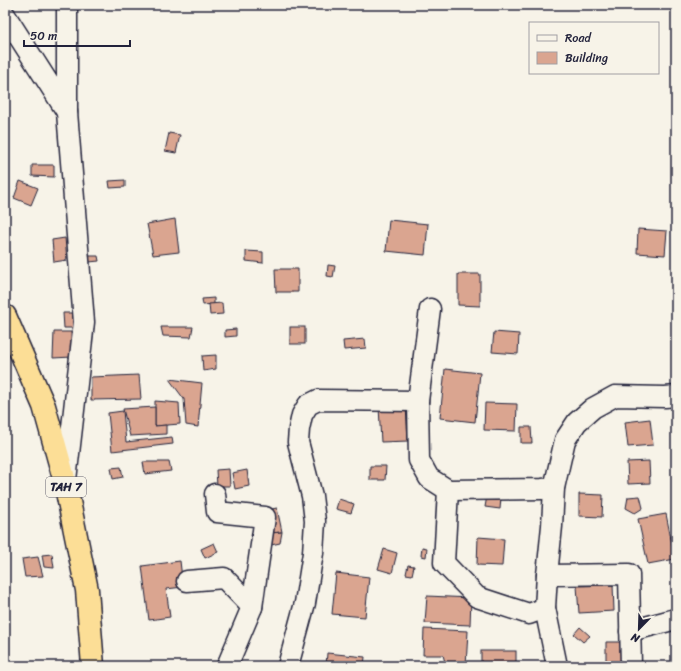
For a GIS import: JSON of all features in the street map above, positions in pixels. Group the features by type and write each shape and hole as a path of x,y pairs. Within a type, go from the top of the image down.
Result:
{"highway":[{"name":"TAH 7","path":"5,316 44,406 66,482 88,590 93,666"}],"street":[{"path":"66,482 84,322 67,112 67,5"},
{"path":"5,15 67,112"},
{"path":"430,309 418,402 419,460 429,478 448,490 554,488"},
{"path":"557,666 545,608 554,488 565,440 577,422 593,408 615,396 676,396"},
{"path":"288,666 305,603 313,553 315,521 312,496 298,442 302,415 308,405 318,400 418,402"},
{"path":"448,490 444,563 477,597 529,614 545,608"},
{"path":"215,494 216,512 265,518 252,607 227,666"},
{"path":"547,575 629,574 631,666"},
{"path":"187,581 224,578 252,607"},
{"path":"630,631 676,619"}],"building":[{"path":"676,110 676,128 673,128"},
{"path":"169,133 180,135 176,153 165,151"},
{"path":"32,165 54,165 54,177 32,176"},
{"path":"125,180 125,187 110,188 109,181"},
{"path":"20,181 38,188 31,205 14,198"},
{"path":"175,219 179,252 153,255 147,224"},
{"path":"389,220 428,224 425,255 386,251"},
{"path":"638,229 667,231 665,255 637,253"},
{"path":"65,238 67,260 54,262 52,240"},
{"path":"246,251 263,252 263,263 246,261"},
{"path":"89,256 98,256 99,261 89,262"},
{"path":"328,265 335,266 333,277 327,276"},
{"path":"275,269 298,269 298,292 276,292"},
{"path":"458,274 480,274 480,306 458,305"},
{"path":"214,298 214,304 203,305 202,299"},
{"path":"222,303 223,314 210,315 209,304"},
{"path":"63,313 73,313 74,328 64,328"},
{"path":"161,327 193,327 191,337 163,336"},
{"path":"290,327 305,327 305,344 290,344"},
{"path":"236,329 236,336 225,337 225,330"},
{"path":"54,332 71,332 72,357 53,358"},
{"path":"494,332 519,334 518,354 492,352"},
{"path":"365,339 366,348 344,350 343,341"},
{"path":"216,355 216,369 203,371 202,356"},
{"path":"445,369 480,373 475,422 440,418"},
{"path":"139,375 141,399 91,400 91,377"},
{"path":"169,379 202,383 198,427 186,425 184,399"},
{"path":"155,401 179,403 180,424 155,426"},
{"path":"485,403 517,404 516,431 484,430"},
{"path":"406,406 408,441 381,442 379,407"},
{"path":"155,407 155,426 166,425 166,434 130,436 123,409"},
{"path":"123,411 126,442 172,437 173,444 112,451 108,413"},
{"path":"650,419 653,445 628,447 625,422"},
{"path":"521,427 531,427 532,443 521,443"},
{"path":"649,461 650,483 628,484 627,462"},
{"path":"143,462 169,462 171,471 145,474"},
{"path":"370,466 386,466 385,480 370,480"},
{"path":"121,467 123,477 113,479 111,468"},
{"path":"229,469 230,486 217,486 216,470"},
{"path":"247,470 249,486 235,489 232,473"},
{"path":"579,494 603,495 602,517 579,516"},
{"path":"487,496 501,498 500,509 485,507"},
{"path":"640,496 643,508 635,513 626,508 628,497"},
{"path":"339,499 354,504 351,513 336,509"},
{"path":"277,508 282,532 270,533 266,510"},
{"path":"666,514 675,559 648,564 638,519"},
{"path":"282,532 280,543 271,545 270,533"},
{"path":"478,537 504,539 502,566 477,565"},
{"path":"214,543 218,552 205,558 201,549"},
{"path":"422,547 427,548 426,557 421,556"},
{"path":"384,549 397,553 392,573 378,569"},
{"path":"52,554 54,568 44,567 42,555"},
{"path":"38,557 43,576 25,577 22,559"},
{"path":"180,561 183,587 166,589 170,617 149,620 142,566"},
{"path":"408,565 414,566 412,575 406,574"},
{"path":"336,573 369,577 365,617 332,614"},
{"path":"613,585 614,611 579,613 577,586"},
{"path":"427,596 471,598 470,625 425,623"},
{"path":"580,627 590,636 583,642 574,634"},
{"path":"424,629 468,631 466,666 446,666 443,655 423,655"},
{"path":"606,642 623,642 624,663 606,663"},
{"path":"481,651 516,651 516,666 481,666"},
{"path":"327,653 365,657 364,666 326,666"}]}
